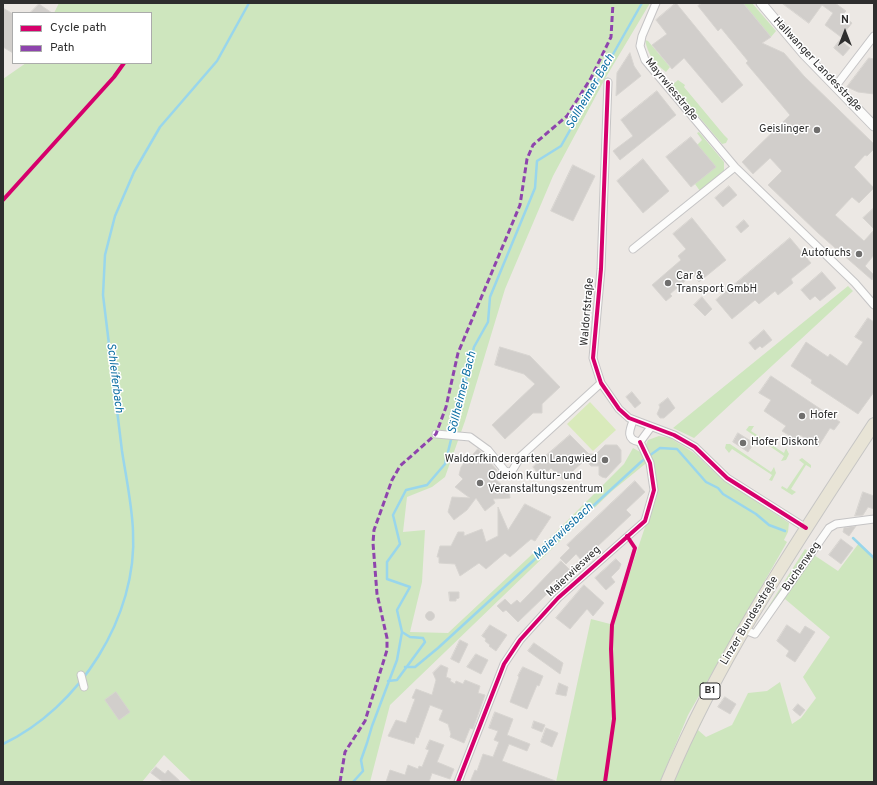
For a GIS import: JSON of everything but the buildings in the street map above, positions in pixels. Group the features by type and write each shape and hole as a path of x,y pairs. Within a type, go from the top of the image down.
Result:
{"main road":[{"name":"B1","path":"806,528 874,424"},
{"name":"Linzer Bundesstraße","path":"666,782 697,714 806,528"}],"street":[{"name":"Mayrwiesstraße","path":"656,3 642,36 640,46 645,60 735,167 855,283 874,305"},
{"name":"Hallwanger Landesstraße","path":"764,4 804,54 874,126"},
{"path":"835,87 874,36"},
{"name":"Waldorfstraße","path":"608,82 601,269 593,358 601,383 620,409 633,421 674,435 695,447 727,478 806,528"},
{"path":"633,249 735,167"},
{"path":"438,435 470,437 479,442 505,471 512,471 521,456 601,383"},
{"name":"Maierwiesweg","path":"458,782 504,664 520,640 558,598 645,521 654,490 650,463 640,442 633,441 630,437 629,431 633,421"},
{"path":"640,442 651,427"},
{"name":"Buchenweg","path":"745,630 755,634 829,528 836,524 874,519"},
{"path":"81,674 84,687"}],"green space":[{"path":"59,3 650,3 606,77 553,176 505,289 465,421 445,477 432,487 407,497 403,532 425,530 422,582 410,632 448,633 558,530 624,464 633,448 642,453 648,440 659,436 670,438 694,453 722,479 789,523 788,532 784,540 787,542 688,715 660,782 556,782 591,619 614,625 657,491 657,482 650,460 612,491 390,705 370,782 192,782 164,755 142,782 3,782 3,79 25,64 152,64 152,12 54,12"},
{"path":"743,3 752,3 776,31 771,37"},
{"path":"645,40 648,41 670,67 666,72 652,58"},
{"path":"678,80 685,85 684,87 728,139 726,143 722,144 672,85"},
{"path":"699,132 724,162 724,171 700,191 695,184 697,145 702,140 697,133"},
{"path":"848,286 853,291 694,438 673,428"},
{"path":"590,402 616,430 593,451 567,424"},
{"path":"749,426 754,426 751,431 784,453 786,448 789,454 786,460 781,461 784,456 765,443 762,446 759,439 746,430"},
{"path":"726,444 730,444 771,472 774,467 776,473 772,481 769,480 772,475 732,449 729,453 725,448"},
{"path":"802,458 811,465 811,468 806,465 791,489 796,492 792,495 781,488 782,486 787,489 804,464 799,460"},
{"path":"859,543 874,559 874,782 673,782 695,728 719,686 698,730 706,737 732,725 748,693 767,691 780,682 792,724 801,718 816,698 803,677 830,637 785,599 762,625 765,612 805,549 838,571"}],"waterway":[{"name":"Schleiferbach","path":"3,744 31,728 56,708 79,683 98,656 114,627 125,596 132,563 133,531 103,295 105,255 115,216 134,172 160,127 217,61 249,3"},
{"name":"Söllheimer Bach","path":"353,782 363,771 361,760 397,660 402,632 397,610 410,587 387,579 387,562 400,544 393,515 406,490 427,485 445,464 474,347 488,322 490,297 535,188 537,161 561,146 642,3"},
{"name":"Maierwiesbach","path":"405,667 415,667 438,648 642,461 660,448 677,449 706,482 718,488 723,494 756,514 769,525 785,531"},
{"path":"853,538 874,558"},
{"name":"Söllheimer Bach","path":"388,681 397,680 425,642 423,638 410,637 402,632"}],"marked path":[{"path":"340,782 345,752 365,721 387,650 387,638 377,594 373,543 374,530 392,480 400,466 436,434 446,407 458,353 520,205 527,159 533,145 567,116 591,78 611,37 613,3"}],"cycle path":[{"path":"3,200 114,77 123,64"},
{"path":"608,82 601,269 593,358 601,383 619,409 629,418 674,435 695,447 727,478 806,528"},
{"path":"458,782 504,664 520,640 558,598 645,521 654,490 650,463 640,442"},
{"path":"605,782 614,719 611,649 612,625 635,548 627,536"}],"place":[{"name":"Geislinger","path":"817,130"},
{"name":"Autofuchs","path":"859,254"},
{"name":"Car & Transport GmbH","path":"668,283"},
{"name":"Hofer","path":"802,416"},
{"name":"Hofer Diskont","path":"743,443"},
{"name":"Waldorfkindergarten Langwied","path":"605,460"},
{"name":"Odeion Kultur- und Veranstaltungszentrum","path":"480,483"}]}
